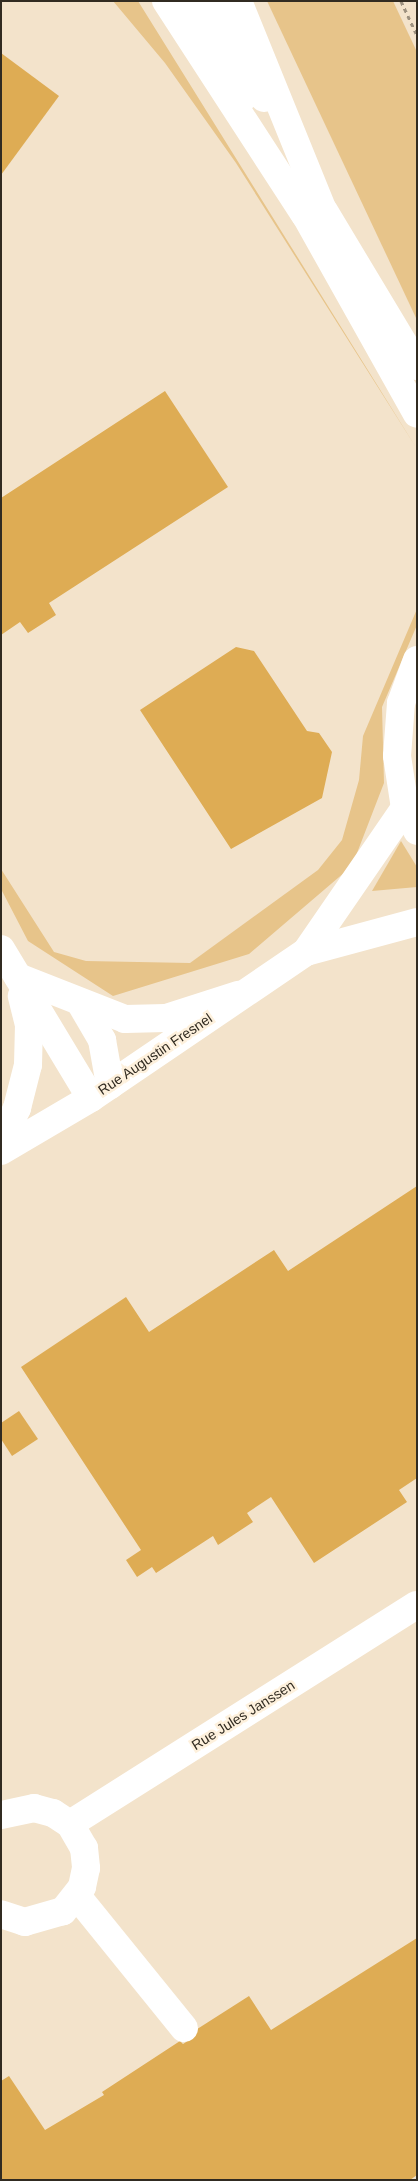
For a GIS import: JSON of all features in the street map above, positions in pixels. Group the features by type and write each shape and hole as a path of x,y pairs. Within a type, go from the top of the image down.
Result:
{"main road":[{"path":"166,1 314,212 417,366"},
{"path":"189,1 314,212"},
{"path":"212,1 314,212 417,414"},
{"path":"238,1 314,212"},
{"path":"306,952 411,820 397,756 401,704 417,660"},
{"path":"306,952 417,922"},
{"path":"1,949 18,977 100,1091"},
{"name":"Rue Augustin Fresnel","path":"1,1151 100,1091 306,952"},
{"path":"18,977 81,1004 125,1019 166,1018 249,991"},
{"path":"1,1141 17,1108 28,1065 30,1025 18,977"},
{"path":"81,1004 102,1040 100,1091"},
{"name":"Rue Jules Janssen","path":"70,1824 417,1605"},
{"path":"1,1914 25,1922 45,1919 63,1911 77,1896 86,1868 84,1848 70,1824 34,1808 5,1806"},
{"path":"77,1896 184,2028"}],"path":[{"path":"400,1 417,34"}],"shaded area":[{"path":"113,1 138,1 417,449 236,163 165,63"},
{"path":"267,1 393,1 417,52 417,320"},
{"path":"417,609 417,625 382,707 384,783 352,866 249,954 113,996 28,941 1,889 1,869 54,952 86,961 190,963 318,870 342,840 359,780 363,736"},
{"path":"401,841 417,867 417,887 372,891"}],"building":[{"path":"1,53 59,96 1,175"},
{"path":"165,391 228,487 49,603 56,615 28,633 20,622 1,635 1,498"},
{"path":"236,647 254,651 307,731 319,733 332,752 322,798 231,849 140,710"},
{"path":"417,1186 417,1478 399,1490 407,1502 314,1563 271,1497 247,1513 253,1522 218,1545 213,1536 156,1573 152,1567 137,1577 126,1560 141,1550 21,1367 126,1297 149,1332 274,1250 288,1271"},
{"path":"19,1411 38,1439 12,1456 1,1439 1,1423"},
{"path":"417,1938 417,2175 410,2180 1,2180 1,2081 9,2076 45,2130 104,2095 102,2092 180,2041 183,2044 194,2037 191,2033 249,1996 271,2030"}]}
